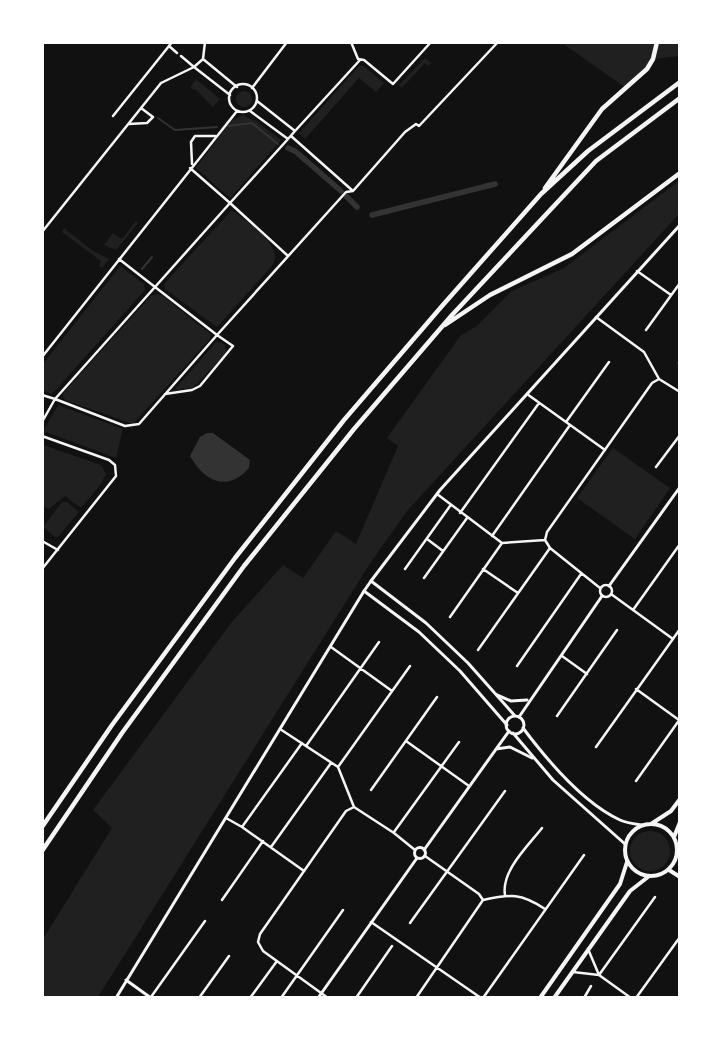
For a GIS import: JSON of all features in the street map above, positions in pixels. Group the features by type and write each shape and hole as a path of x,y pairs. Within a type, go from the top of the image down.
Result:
{"highway":[{"path":"42,827 112,725 235,558 344,420 540,194 602,109 647,69 653,59 657,42"},
{"path":"540,194 588,151 680,82"},
{"path":"42,851 122,733 244,566 354,429 442,327 596,161 680,98"},
{"path":"442,327 490,294 572,254 680,173"}],"main road":[{"path":"651,824 671,811 680,799"},
{"path":"674,837 680,822"},
{"path":"540,998 620,884 627,862 625,844 635,830 642,825 660,825 674,837 678,860 662,875 648,877 630,891 554,998"},
{"path":"627,862 632,869 648,877"},
{"path":"668,870 680,877"}],"street":[{"path":"113,116 172,42"},
{"path":"42,232 161,83 194,67 203,59 205,42"},
{"path":"252,88 288,42"},
{"path":"352,42 358,60 364,60 392,84 431,42"},
{"path":"42,395 125,426 139,424 346,192 353,191 405,132 416,124 419,126 498,42"},
{"path":"169,46 177,53"},
{"path":"181,56 230,95"},
{"path":"203,59 236,87"},
{"path":"42,422 55,399 360,60"},
{"path":"250,111 257,101 256,94 252,88 245,85 236,87 230,95 231,104 237,111 250,111 288,139"},
{"path":"257,101 295,131"},
{"path":"128,124 147,123 153,117 141,108"},
{"path":"42,357 237,111"},
{"path":"216,136 195,136 191,142 191,167 288,256"},
{"path":"291,136 353,191"},
{"path":"116,998 371,581 437,494 680,225"},
{"path":"119,259 234,346 200,386 192,390 165,394"},
{"path":"638,271 671,295"},
{"path":"646,330 680,283"},
{"path":"596,317 644,352 658,379 680,392"},
{"path":"566,422 609,362"},
{"path":"506,726 509,719 517,716 602,596 600,588 550,548 545,540 547,532 652,383 658,379"},
{"path":"527,394 605,450"},
{"path":"460,513 539,403"},
{"path":"492,536 570,425"},
{"path":"656,467 680,435"},
{"path":"42,436 109,460 114,465 116,476 42,569"},
{"path":"673,639 610,594 609,586 680,487"},
{"path":"437,494 450,506 502,543 545,540"},
{"path":"405,569 450,506"},
{"path":"424,578 467,518"},
{"path":"426,539 443,551"},
{"path":"42,541 58,550"},
{"path":"450,617 502,543"},
{"path":"632,610 680,544"},
{"path":"478,650 550,548"},
{"path":"483,569 518,594"},
{"path":"517,666 582,574"},
{"path":"371,581 426,624 468,664 495,694 523,720 524,728 540,751 581,792 620,820 642,825"},
{"path":"600,588 604,585 609,586"},
{"path":"364,591 419,632 460,671 532,758 573,800 625,844"},
{"path":"602,596 606,597 610,594"},
{"path":"596,747 680,629"},
{"path":"557,716 618,630"},
{"path":"306,746 379,642"},
{"path":"331,648 392,691"},
{"path":"560,654 587,674"},
{"path":"338,767 410,666"},
{"path":"636,689 679,719 636,781"},
{"path":"495,694 511,701 528,700"},
{"path":"371,790 437,697"},
{"path":"511,732 519,732 524,728"},
{"path":"280,729 338,767 354,807 394,833 415,850"},
{"path":"483,900 479,894 425,856 424,850 511,732"},
{"path":"406,741 470,786"},
{"path":"394,833 459,742"},
{"path":"242,827 302,743"},
{"path":"496,750 510,747 518,749 532,758"},
{"path":"272,847 331,763"},
{"path":"410,923 505,791"},
{"path":"328,998 263,951 258,942 260,934 346,811 354,807"},
{"path":"226,818 272,847 304,871"},
{"path":"505,895 504,885 507,875 542,828"},
{"path":"222,900 263,841"},
{"path":"415,850 418,848 424,850"},
{"path":"415,850 414,855 417,858"},
{"path":"371,922 482,998 584,855"},
{"path":"417,858 421,859 425,856"},
{"path":"318,998 417,858"},
{"path":"416,998 483,900 505,895 520,895 546,909"},
{"path":"599,975 655,897"},
{"path":"281,998 343,910"},
{"path":"126,980 151,997 205,921"},
{"path":"636,998 680,937"},
{"path":"356,998 392,946"},
{"path":"588,949 599,975"},
{"path":"199,998 229,956"},
{"path":"250,998 277,961"},
{"path":"572,972 599,975 632,998"},
{"path":"584,998 591,986"}],"shaded area":[{"path":"562,43 679,43 679,56 653,59 647,69 626,88"},
{"path":"425,58 431,63 428,66 425,63 402,88 399,85"},
{"path":"359,66 364,66 384,83 376,92 359,78 305,139 299,133"},
{"path":"196,79 220,99 213,107 196,90 190,88"},
{"path":"241,91 247,91 252,96 250,105 241,107 236,102 236,96"},
{"path":"243,115 256,121 281,140 230,198 196,168 231,121"},
{"path":"679,181 679,214 407,511 369,565 98,997 43,997 43,939 112,828 93,810 231,623 283,565 303,578 336,531 356,544 398,446 387,438 461,335 477,326 512,291 564,268"},
{"path":"231,211 235,212 264,236 274,252 275,259 271,267 217,327 165,289 164,284"},
{"path":"136,221 138,223 116,250 104,245 113,233 122,239"},
{"path":"64,228 93,251 109,259 102,268 99,266 101,261 62,232"},
{"path":"120,266 144,284 145,290 52,394 43,390 43,364"},
{"path":"157,294 163,296 208,332 211,336 209,340 133,424 65,400 64,392 151,296"},
{"path":"217,341 225,345 226,353 192,388 174,390"},
{"path":"58,405 123,429 116,458 43,431"},
{"path":"207,433 213,433 250,460 249,468 241,476 224,482 216,481 202,472 196,465 190,456 200,437"},
{"path":"43,445 101,465 106,474 101,484 81,508 65,496 49,509 43,506"},
{"path":"613,448 670,488 635,539 577,498"},
{"path":"62,502 67,502 79,512 58,537 55,537 43,527"},
{"path":"650,831 664,837 670,851 664,865 650,871 636,865 630,851 636,837"}],"waterway":[{"path":"158,118 175,130 217,127"},
{"path":"228,126 252,123 278,144"},
{"path":"288,148 295,151 341,191"},
{"path":"372,215 495,184"},
{"path":"346,196 357,207"},
{"path":"142,269 152,257"}]}
